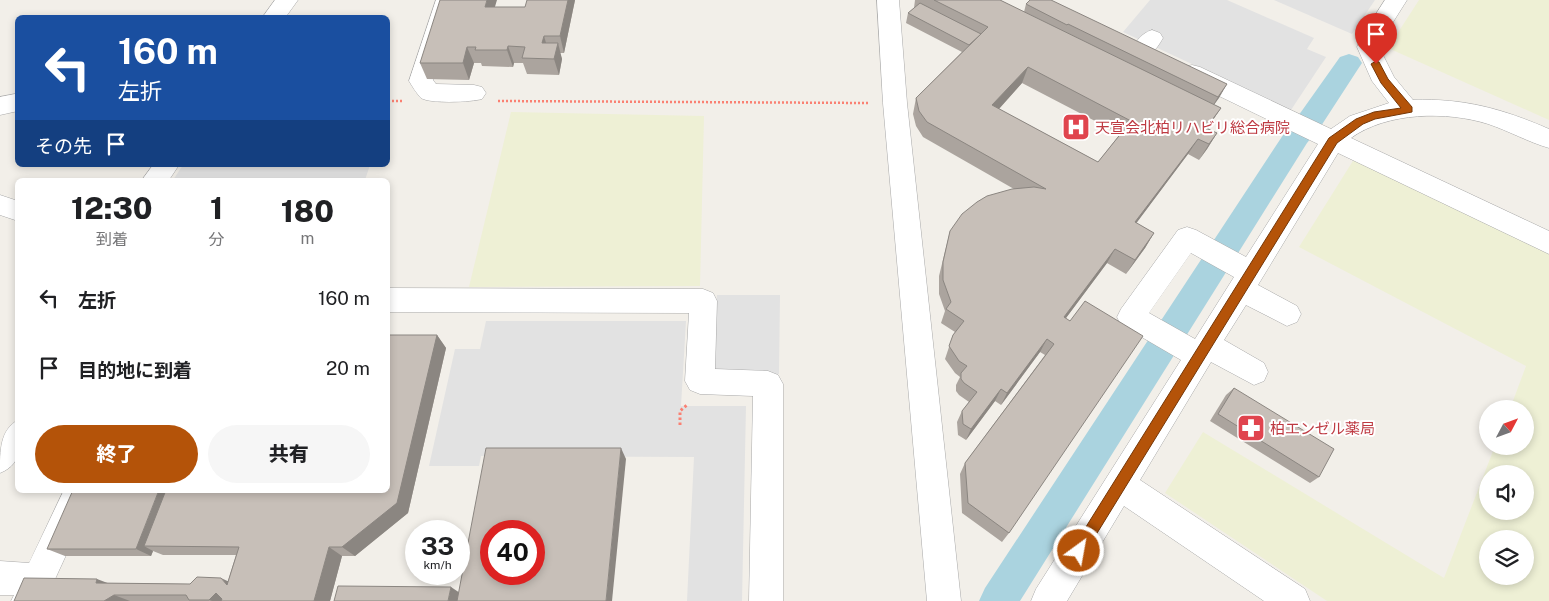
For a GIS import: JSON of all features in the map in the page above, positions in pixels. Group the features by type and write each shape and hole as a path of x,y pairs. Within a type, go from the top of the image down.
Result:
{"street":[{"path":"275,15 287,0"},
{"path":"447,0 421,81 430,92 482,98"},
{"path":"888,0 895,103 944,601"},
{"path":"1396,0 1372,37 1368,47 1384,81 1408,110"},
{"path":"1151,50 1257,96 1333,140 1549,243"},
{"path":"1048,601 1333,140 1359,121 1374,116 1408,110 1443,109 1469,111 1489,116 1549,139"},
{"path":"157,178 165,167"},
{"path":"0,205 15,210"},
{"path":"1254,372 1131,317 1187,238 1287,314"},
{"path":"390,300 433,293 703,301 700,381 747,376 768,384 766,601"},
{"path":"0,458 15,438"},
{"path":"1120,485 1293,601"},
{"path":"0,578 33,590 79,493"}],"path":[{"path":"482,98 895,103"},
{"path":"390,101 406,101"},
{"path":"680,411 680,425"}],"green space":[{"path":"1419,0 1549,0 1549,120 1388,48"},
{"path":"511,112 704,116 700,286 469,287"},
{"path":"1356,156 1549,248 1549,601 1327,601 1165,493 1203,432 1444,578 1479,487 1479,520 1534,520 1534,465 1488,465 1492,455 1534,455 1534,400 1513,400 1526,366 1299,247"}],"shaded area":[{"path":"1150,0 1227,0 1314,38 1307,49 1326,57 1291,110 1123,32"},
{"path":"1274,0 1375,0 1352,34"},
{"path":"182,167 369,167 366,178 174,178"},
{"path":"717,295 780,295 779,374 721,373 712,369"},
{"path":"486,321 686,321 681,406 746,406 742,601 687,601 694,457 481,456 479,466 429,466 455,349 480,349"}],"building":[{"path":"440,0 487,0 485,7 525,7 527,0 568,0 560,36 544,36 542,43 558,43 554,59 522,58 525,47 508,46 507,50 475,50 476,47 467,47 463,63 420,63"},
{"path":"934,0 1000,0 1221,108 1206,128 1217,133 1209,144 1198,139 1135,222 1154,233 1135,260 1115,249 1064,317 1070,321 1085,301 1143,336 1009,533 968,503 965,463 1054,344 1047,339 1007,393 1001,389 971,429 963,424 962,411 977,392 961,379 961,373 967,366 959,361 949,346 953,335 964,321 946,309 951,302 943,280 943,262 950,231 962,214 977,202 987,196 1012,189 1034,187 1046,189 927,122 919,111 916,98 988,27","holes":["1028,67 1131,121 1098,162 992,105"]},
{"path":"1030,0 1051,0 1227,84 1218,97 1026,4"},
{"path":"920,3 981,34 969,45 908,13"},
{"path":"390,335 437,335 397,503 342,547 329,547 314,601 221,601 222,599 216,593 209,600 189,600 186,595 114,595 104,601 14,601 24,578 97,579 96,583 190,584 197,577 221,578 227,585 239,547 144,546 165,493 390,493"},
{"path":"1234,388 1334,449 1319,477 1218,414"},
{"path":"486,448 621,448 606,601 457,601 460,585 470,585 470,532"},
{"path":"72,493 158,493 136,549 47,549"},
{"path":"338,586 451,587 448,601 334,601"}],"waterway":[{"path":"998,601 1297,136 1311,119 1349,63"}],"place":[{"name":"天宣会北柏リハビリ総合病院","path":"1076,127"},
{"name":"柏エンゼル薬局","path":"1251,428"}],"route":[{"path":"1079,551 1333,140 1359,121 1374,116 1408,110 1384,81 1376,64"}]}
